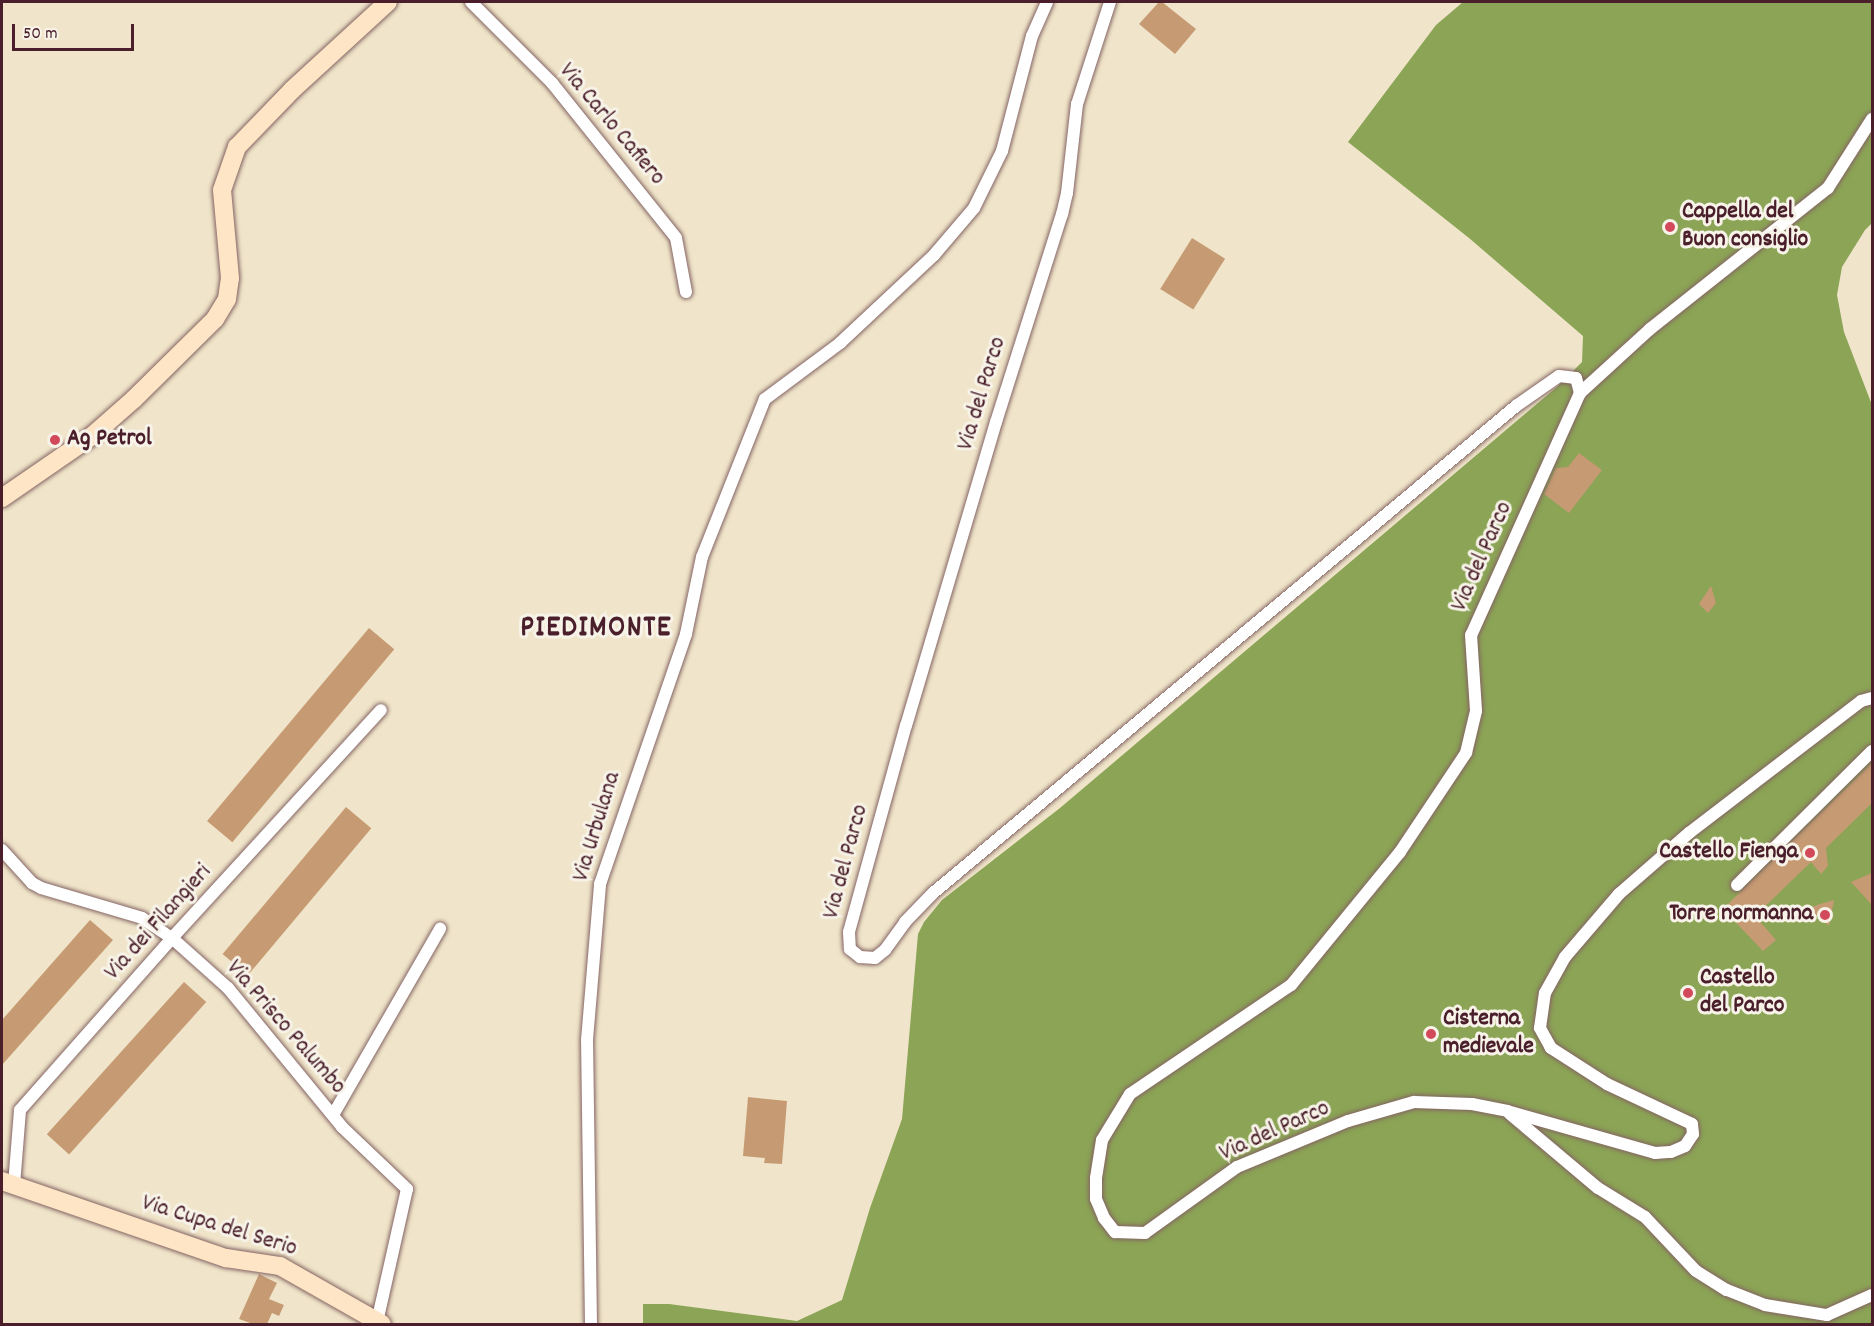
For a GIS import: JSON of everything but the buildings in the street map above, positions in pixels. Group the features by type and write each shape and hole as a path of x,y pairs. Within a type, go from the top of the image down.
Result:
{"main road":[{"path":"2,498 92,436 134,399 215,319 227,299 230,278 222,189 237,147 292,90 388,2"},
{"name":"Via Cupa del Serio","path":"8,1183 226,1258 280,1266 379,1323"}],"street":[{"name":"Via Carlo Cafiero","path":"471,2 552,83 676,238 686,292"},
{"name":"Via Urbulana","path":"591,1324 587,1040 600,884 686,634 702,557 765,399 840,343 934,255 974,208 1002,151 1032,36 1047,2"},
{"name":"Via del Parco","path":"1110,2 1077,104 1067,193 1062,214 996,422 916,692 849,932 850,949 860,957 875,958 885,950 905,921 933,893 1516,406 1559,376 1576,378 1580,393"},
{"name":"Via del Parco","path":"1872,119 1828,188 1650,328 1580,393 1471,635 1476,711 1466,753 1400,852 1291,985 1130,1094 1102,1140 1096,1178 1096,1198 1104,1218 1115,1232 1145,1233 1238,1167 1348,1121 1414,1102 1472,1104 1507,1111 1655,1153 1671,1152 1685,1146 1693,1134 1692,1124 1607,1084 1551,1048 1540,1028 1545,993 1565,957 1619,894 1689,833 1861,701 1872,698"},
{"name":"Via dei Filangieri","path":"8,1183 20,1110 172,938 381,710"},
{"path":"1737,885 1872,751"},
{"name":"Via Prisco Palumbo","path":"2,850 32,883 41,888 142,918 172,938 228,988 333,1115 407,1189 379,1323"},
{"path":"333,1115 440,929"},
{"path":"1507,1111 1598,1188 1645,1217 1696,1271 1726,1290 1765,1305 1827,1315 1872,1295"}],"green space":[{"path":"1463,2 1872,2 1872,223 1865,230 1842,267 1837,295 1844,332 1872,405 1872,1324 643,1324 643,1304 669,1304 797,1321 842,1300 870,1208 902,1119 918,934 924,922 942,900 1060,808 1558,386 1582,362 1583,336 1469,238 1348,142 1436,25"}],"place":[{"name":"Cappella del Buon consiglio","path":"1670,227"},
{"name":"Ag Petrol","path":"55,440"},
{"name":"Castello Fienga","path":"1810,853"},
{"name":"Torre normanna","path":"1825,915"},
{"name":"Castello del Parco","path":"1688,993"},
{"name":"Cisterna medievale","path":"1431,1034"}],"district":[{"name":"PIEDIMONTE","path":"596,630"}]}
